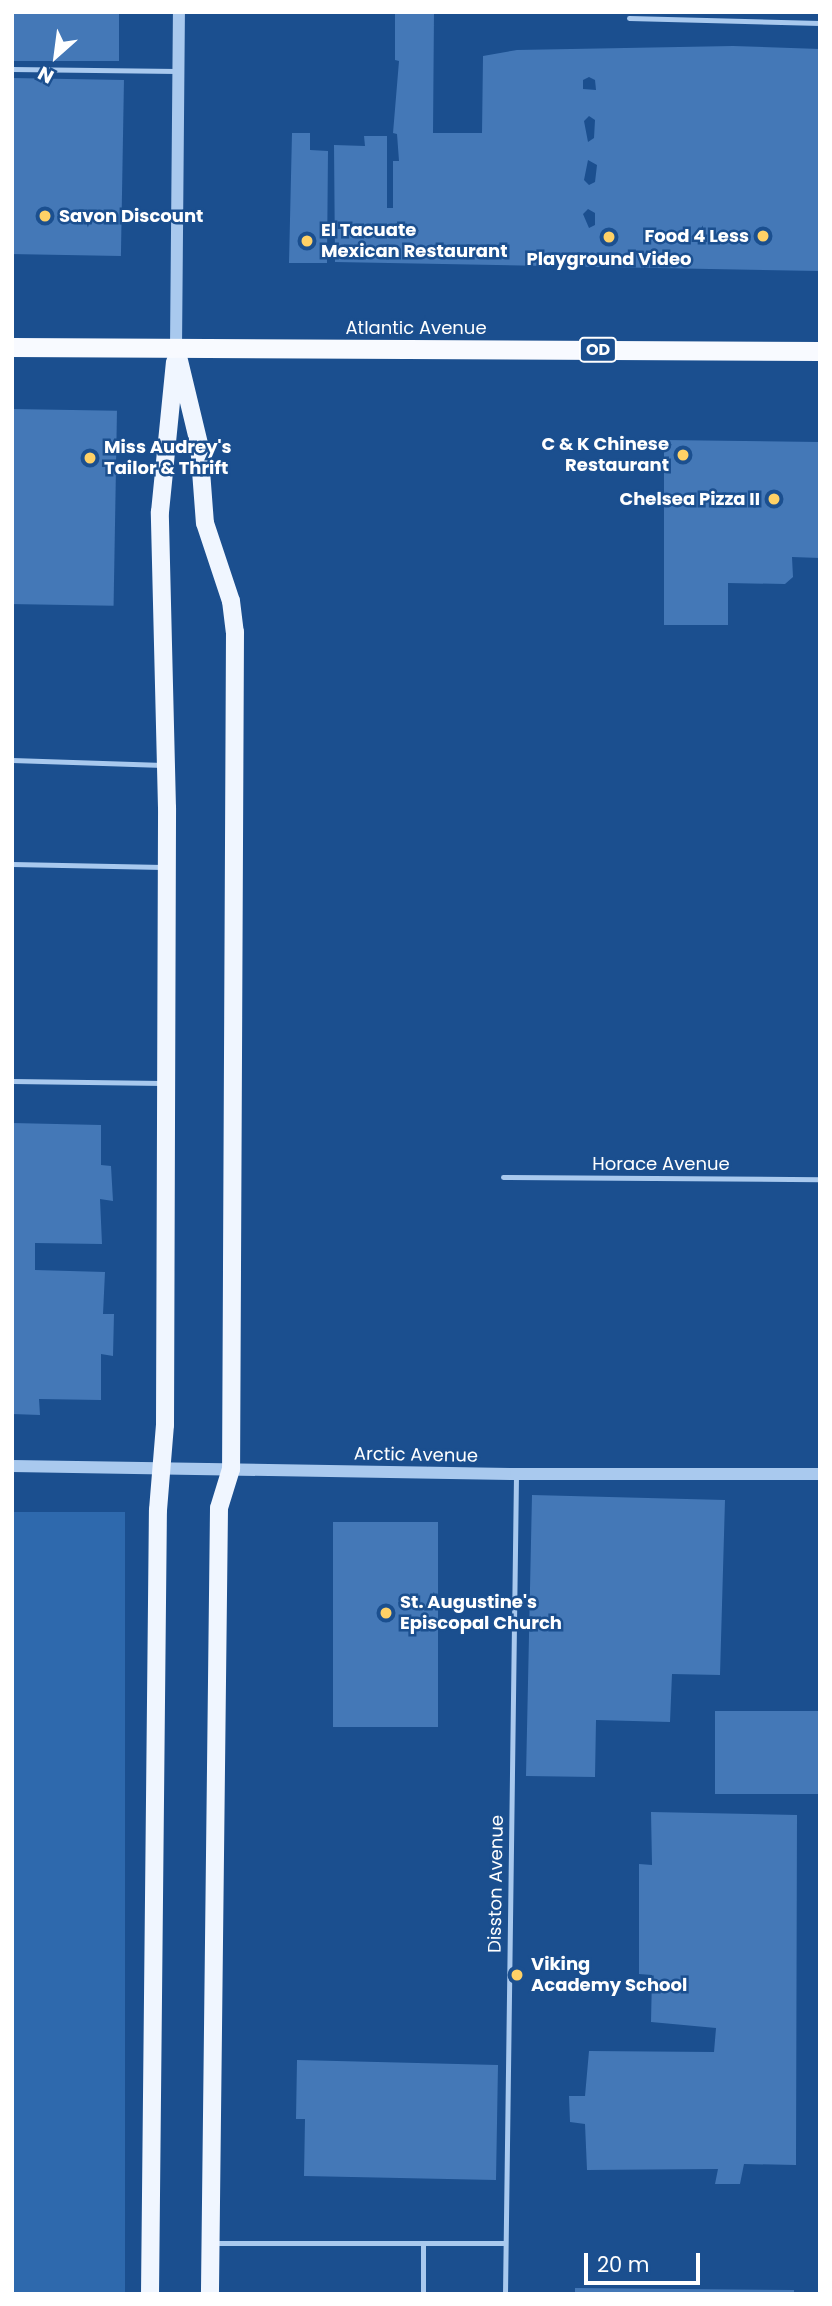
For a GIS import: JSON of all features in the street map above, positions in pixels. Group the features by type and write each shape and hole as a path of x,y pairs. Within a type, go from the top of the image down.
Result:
{"highway":[{"name":"Atlantic Avenue","path":"12,347 820,351"}],"main road":[{"path":"150,2294 158,1510 164,1468 167,867 160,512 176,348"},
{"path":"176,348 199,444 205,523 231,601 234,632 231,1469 219,1508 210,2294"}],"street":[{"path":"176,348 179,12"},
{"name":"Arctic Avenue","path":"12,1466 516,1474 820,1474"}],"lane":[{"path":"629,18 820,23"},
{"path":"12,69 179,71"},
{"path":"12,760 166,765"},
{"path":"12,864 167,867"},
{"path":"12,1081 166,1083"},
{"name":"Horace Avenue","path":"503,1177 820,1179"},
{"name":"Disston Avenue","path":"505,2294 516,1474"},
{"path":"423,2243 423,2294"},
{"path":"211,2244 506,2243"}],"shaded area":[{"path":"12,1512 125,1512 125,2294 12,2294"}],"building":[{"path":"12,12 119,12 119,61 12,61"},
{"path":"395,12 434,12 433,133 482,133 483,56 517,50 733,46 820,49 820,271 335,262 334,145 365,146 364,136 387,136 387,208 393,208 393,161 399,161 397,134 393,133 399,61 395,60","holes":["589,77 595,80 596,90 583,89 583,80","589,116 595,120 594,138 588,142 584,121","588,160 597,165 595,182 589,185 584,180","588,209 595,213 595,225 589,228 583,214"]},
{"path":"12,78 124,80 121,256 12,254"},
{"path":"292,133 310,133 310,150 328,151 327,263 289,263"},
{"path":"12,409 117,411 114,606 12,604"},
{"path":"664,440 820,442 820,558 792,557 793,577 785,584 728,583 728,625 664,625"},
{"path":"12,1123 101,1125 101,1165 111,1166 113,1201 100,1199 102,1244 35,1243 35,1270 105,1272 103,1314 114,1314 113,1356 101,1354 101,1400 39,1399 40,1415 12,1414"},
{"path":"532,1495 725,1500 720,1675 672,1674 670,1722 596,1720 595,1777 526,1776"},
{"name":"St. Augustine's Episcopal Church","path":"333,1522 438,1522 438,1727 333,1727"},
{"path":"715,1711 820,1711 820,1794 715,1794"},
{"path":"651,1812 797,1815 796,2165 744,2164 740,2184 715,2184 718,2169 587,2170 585,2124 570,2122 569,2096 585,2096 589,2051 714,2052 716,2028 651,2022 652,1975 639,1974 639,1864 652,1865"},
{"path":"297,2060 498,2065 496,2180 304,2176 305,2119 296,2119"},
{"path":"575,2288 794,2290 794,2294 575,2294"}],"place":[{"name":"Savon Discount","path":"45,216"},
{"name":"Food 4 Less","path":"763,236"},
{"name":"Playground Video","path":"609,237"},
{"name":"El Tacuate Mexican Restaurant","path":"307,241"},
{"name":"C & K Chinese Restaurant","path":"683,455"},
{"name":"Miss Audrey's Tailor & Thrift","path":"90,458"},
{"name":"Chelsea Pizza II","path":"774,499"},
{"name":"St. Augustine's Episcopal Church","path":"386,1613"},
{"name":"Viking Academy School","path":"517,1975"}]}
